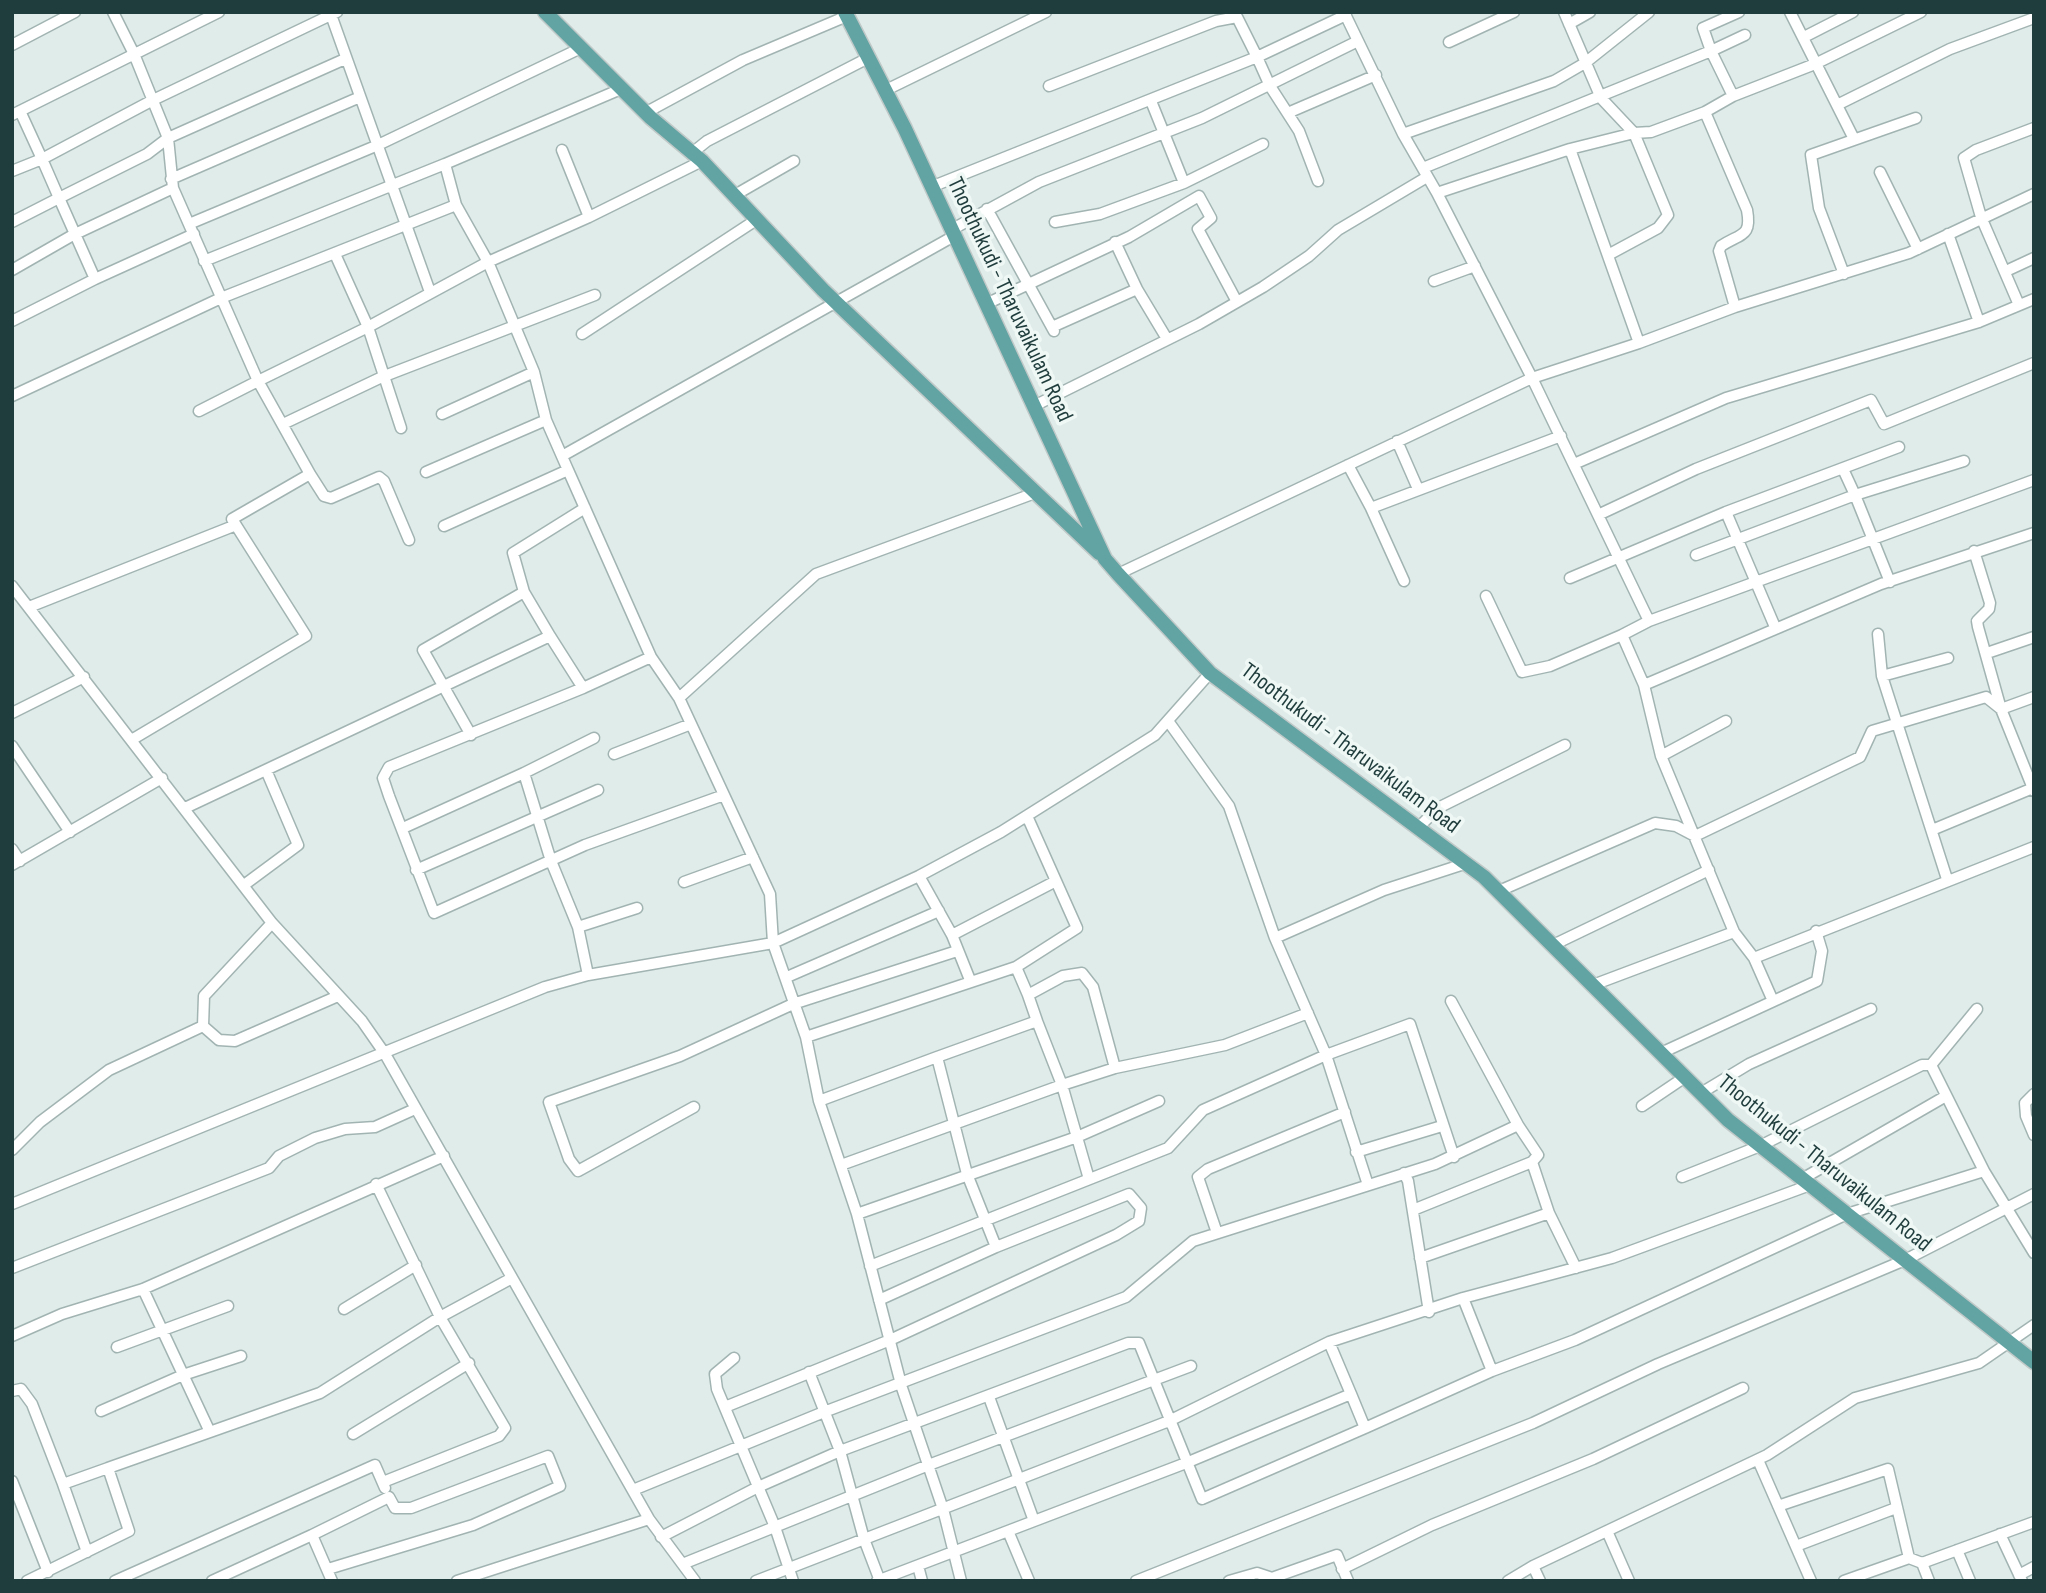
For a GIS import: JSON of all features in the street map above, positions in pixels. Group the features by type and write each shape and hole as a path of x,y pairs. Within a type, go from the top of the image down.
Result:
{"main road":[{"path":"544,12 645,113 697,157 834,300 1105,559"},
{"name":"Thoothukudi - Tharuvaikulam Road","path":"846,14 886,90 1105,559 1118,574 1210,673 1467,863 1499,891 1701,1093 1760,1146 2034,1362"}],"street":[{"path":"12,46 75,12"},
{"path":"113,12 134,54 168,138 172,184 204,261 258,380 310,474 324,496 331,498 379,477 384,481 409,540"},
{"path":"95,279 73,235 42,159 16,113 219,12"},
{"path":"886,90 1024,17 1046,12"},
{"path":"1448,42 1514,12"},
{"path":"1564,12 1601,97 1634,133 1668,215 1658,228 1608,255"},
{"path":"1569,24 1590,12"},
{"path":"1403,134 1554,81 1585,63 1649,12"},
{"path":"1733,96 1703,29 1739,12"},
{"path":"1790,12 1815,64 1839,104 1854,139"},
{"path":"1804,37 1853,12"},
{"path":"1437,193 1570,149 1634,133 1651,132 1705,112 1733,96 1815,64 1921,12"},
{"path":"12,171 42,159 153,100 333,13 345,59 430,292"},
{"path":"931,187 1257,57 1345,13 1403,134 1437,193 1561,436 1648,621"},
{"path":"645,113 743,60 846,14"},
{"path":"1049,86 1216,21 1237,17 1270,86 1290,112 1318,181"},
{"path":"1839,104 1950,49 2034,18"},
{"path":"1034,406 1237,302 1309,256 1338,230 1425,172 1745,35"},
{"path":"562,456 952,233 987,209 1039,182 1164,134 1270,86 1358,41"},
{"path":"12,321 192,229 378,145 581,48"},
{"path":"199,411 231,391 368,327 488,262 589,217 697,157 722,133 870,57"},
{"path":"12,222 147,154 168,138 345,59"},
{"path":"1290,112 1376,75"},
{"path":"204,261 446,164 621,89"},
{"path":"12,270 172,184 360,97"},
{"path":"1150,101 1184,183"},
{"path":"1705,112 1747,209 1750,224 1747,231 1721,246 1720,251 1735,307"},
{"path":"1844,274 1819,208 1811,155 1916,118"},
{"path":"2019,305 1981,217 1964,158 2034,128"},
{"path":"1055,222 1100,214 1184,183 1263,144"},
{"path":"1570,149 1639,343"},
{"path":"562,150 589,217"},
{"path":"735,195 794,161"},
{"path":"446,164 456,205 488,262 534,372 546,420 584,508 651,657 679,698 769,894 774,943 806,1037 819,1101 857,1214 901,1384 926,1466 943,1508 961,1581"},
{"path":"1880,172 1918,249"},
{"path":"1118,574 1532,378 1639,343 1735,307 1918,249 2034,194"},
{"path":"986,304 1115,242 1199,196 1211,218 1198,229 1237,302"},
{"path":"12,396 221,298 456,205"},
{"path":"987,209 1054,330 1137,289"},
{"path":"582,334 755,220"},
{"path":"1948,234 1979,322"},
{"path":"1115,242 1137,289 1167,339"},
{"path":"335,254 368,327 382,377 401,428"},
{"path":"2006,271 2034,258"},
{"path":"1434,281 1475,266"},
{"path":"283,424 382,377 595,295"},
{"path":"1574,464 1726,398 1979,322 2034,299"},
{"path":"1598,515 1696,469 1871,400 1884,424 2034,363"},
{"path":"442,414 534,372"},
{"path":"426,472 546,420"},
{"path":"1371,508 1561,436"},
{"path":"1397,441 1418,489"},
{"path":"1570,578 1726,512 1899,447"},
{"path":"1696,555 1855,495 1964,461"},
{"path":"1348,465 1371,508 1404,582"},
{"path":"1843,469 1875,539 1890,582"},
{"path":"444,526 568,470"},
{"path":"133,739 306,636 232,519 310,474"},
{"path":"1486,596 1522,672 1550,666 1648,621 2034,480"},
{"path":"679,698 816,574 1035,493"},
{"path":"583,688 524,592 513,553 584,508"},
{"path":"1726,512 1775,626"},
{"path":"29,607 236,525"},
{"path":"1644,685 1775,626 1974,551 2034,533"},
{"path":"1932,830 2033,790 2001,709 1977,621 1989,609 1990,603 1974,551"},
{"path":"12,586 133,739 272,923 362,1021 385,1054 649,1518 661,1537 685,1563 695,1581"},
{"path":"471,735 423,650 524,592"},
{"path":"1878,634 1882,676 1947,879"},
{"path":"1622,635 1644,685 1661,756 1734,932 1754,958 1773,1001"},
{"path":"185,808 550,636"},
{"path":"1987,653 2034,637"},
{"path":"651,657 583,688 389,767 383,778 434,913 551,861 724,795"},
{"path":"1882,676 1948,658"},
{"path":"12,1204 335,1070 385,1054 545,987 588,975 774,943 919,876 1027,816 1156,735 1210,673"},
{"path":"12,713 84,677"},
{"path":"1695,836 1860,757 1872,732 1986,697 2001,709"},
{"path":"2001,709 2034,697"},
{"path":"1168,721 1229,806 1275,938 1326,1055 1368,1185"},
{"path":"1661,756 1726,721"},
{"path":"614,754 691,724"},
{"path":"403,828 594,738"},
{"path":"1419,827 1438,808 1565,745"},
{"path":"12,746 70,832"},
{"path":"244,885 298,845 266,770"},
{"path":"524,773 551,861 578,927 588,975"},
{"path":"12,849 16,863 162,778"},
{"path":"416,870 598,790"},
{"path":"806,1037 970,980 1016,967 1077,928 1027,816"},
{"path":"1499,891 1655,823 1676,826 1695,836"},
{"path":"1754,958 1947,879 2034,848"},
{"path":"684,882 753,856"},
{"path":"1275,938 1384,890 1467,863"},
{"path":"1553,945 1709,870"},
{"path":"919,876 952,935 970,980"},
{"path":"952,935 1056,881"},
{"path":"578,927 637,908"},
{"path":"787,977 939,911"},
{"path":"203,1026 204,996 272,923"},
{"path":"1661,1053 1817,981 1822,951 1816,931"},
{"path":"1593,985 1734,932"},
{"path":"694,1107 578,1171 565,1148 549,1102 680,1056 793,1004 957,951"},
{"path":"1016,967 1062,1085 1089,1179"},
{"path":"1028,995 1063,976 1082,973 1093,986 1115,1068"},
{"path":"203,1026 219,1040 236,1041 338,996"},
{"path":"1413,1210 1532,1162 1538,1155 1518,1125 1451,1001"},
{"path":"1701,1093 1749,1064 1871,1009"},
{"path":"1682,1177 1760,1146 1914,1069 1931,1065 1977,1009"},
{"path":"841,1165 1062,1085 1115,1068 1225,1045 1308,1013"},
{"path":"819,1101 1037,1021"},
{"path":"870,1266 1168,1149 1203,1110 1326,1055 1410,1024 1454,1157"},
{"path":"12,1150 40,1122 108,1070 203,1026"},
{"path":"937,1057 967,1174 996,1247"},
{"path":"1931,1065 1984,1171 2034,1253"},
{"path":"1642,1106 1685,1077"},
{"path":"2034,1094 2025,1103 2026,1116 2034,1135"},
{"path":"757,1581 1169,1421 1329,1342 1429,1312 1463,1298 1576,1268 1806,1182 1947,1096"},
{"path":"857,1214 1077,1137 1159,1101"},
{"path":"12,1268 269,1168 279,1156 315,1138 345,1129 375,1127 415,1109"},
{"path":"1217,1233 1198,1177 1208,1169 1345,1112"},
{"path":"633,1490 824,1412 1126,1297 1193,1241 1454,1157 1518,1125"},
{"path":"1356,1152 1442,1126"},
{"path":"12,1336 62,1314 143,1289 444,1156"},
{"path":"1532,1162 1549,1213 1576,1268"},
{"path":"661,1537 758,1487 840,1451 1128,1343 1139,1343 1202,1499 1492,1371 1575,1340 1847,1214 1984,1171"},
{"path":"1404,1174 1413,1210 1429,1312"},
{"path":"376,1184 440,1317 505,1428 499,1436 383,1482"},
{"path":"725,1408 890,1340 1116,1235 1139,1221 1141,1208 1129,1194 996,1247 879,1300"},
{"path":"1136,1581 1533,1423 1658,1364 1905,1261 2034,1194"},
{"path":"1420,1258 1549,1213"},
{"path":"344,1309 416,1265"},
{"path":"63,1484 320,1392 440,1317 512,1278"},
{"path":"143,1289 209,1430"},
{"path":"1463,1298 1492,1371"},
{"path":"117,1347 228,1306"},
{"path":"1508,1581 1533,1566 1758,1460 1855,1398 1979,1363 2034,1325"},
{"path":"1329,1342 1365,1428"},
{"path":"101,1411 183,1375 241,1356"},
{"path":"734,1358 715,1374 725,1408 775,1527 793,1581"},
{"path":"353,1434 469,1363"},
{"path":"685,1563 851,1495 1191,1366"},
{"path":"809,1372 840,1451 864,1539 879,1580 1186,1463 1351,1394"},
{"path":"1342,1569 1432,1525 1592,1459 1743,1388"},
{"path":"12,1391 21,1389 32,1404 87,1552"},
{"path":"989,1397 1034,1521"},
{"path":"115,1581 375,1465 395,1508 411,1508 548,1456 560,1486 473,1525 328,1569"},
{"path":"1758,1460 1811,1581"},
{"path":"27,1581 129,1531 108,1468"},
{"path":"1778,1506 1888,1469 1909,1558"},
{"path":"12,1481 48,1572"},
{"path":"212,1581 389,1497"},
{"path":"1796,1546 1896,1508"},
{"path":"457,1581 649,1518"},
{"path":"1844,1581 1909,1558 1922,1563 2034,1522"},
{"path":"1008,1531 1029,1581"},
{"path":"1607,1531 1629,1581"},
{"path":"2000,1534 2020,1578 2034,1567"},
{"path":"312,1535 332,1581"},
{"path":"1957,1550 1970,1581"},
{"path":"1228,1581 1257,1573 1272,1578 1337,1555 1348,1581"},
{"path":"1922,1563 1929,1581"},
{"path":"918,1566 922,1581"},
{"path":"1533,1566 1540,1581"}]}
